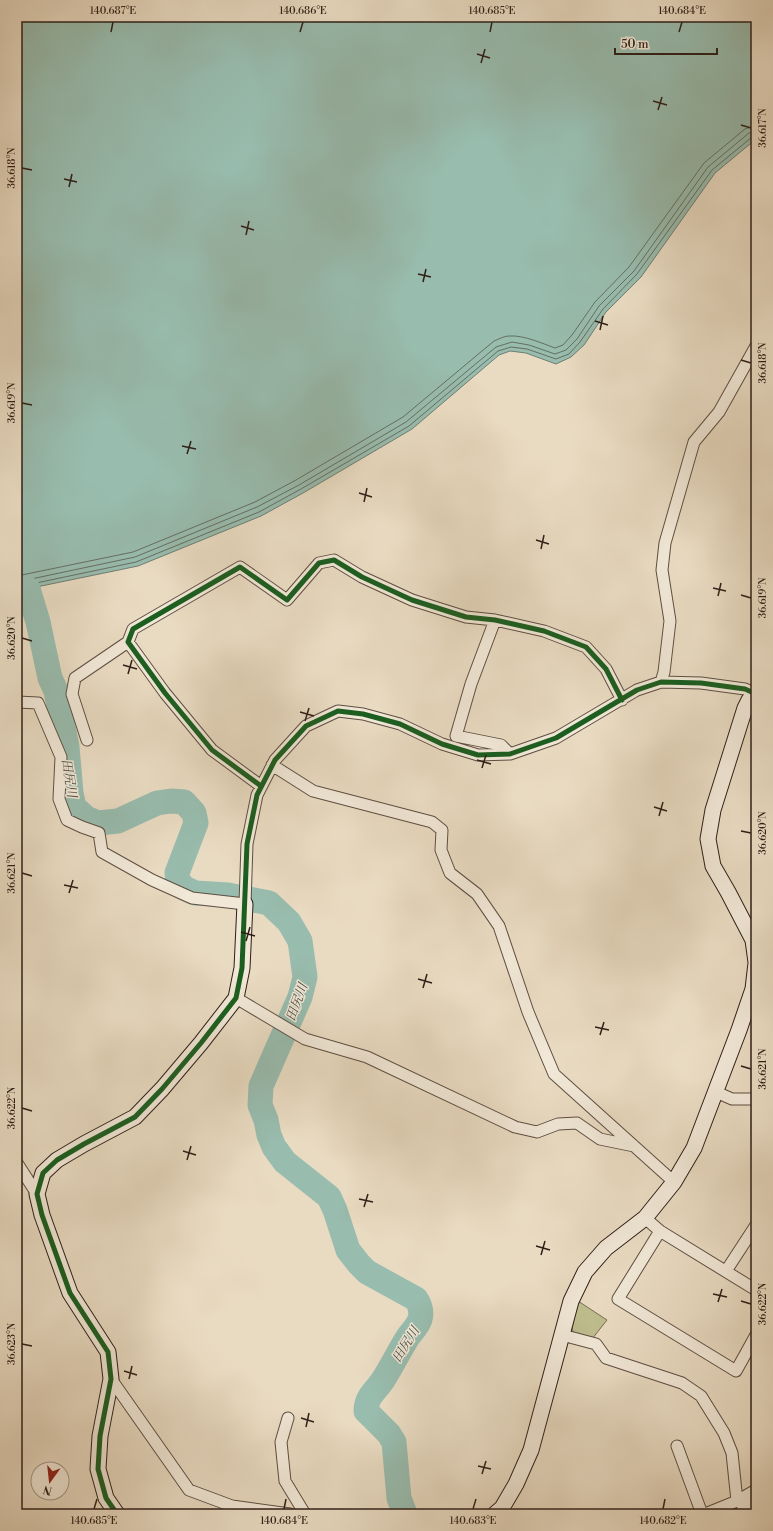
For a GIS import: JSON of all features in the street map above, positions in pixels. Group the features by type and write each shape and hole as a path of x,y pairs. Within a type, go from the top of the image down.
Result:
{"street":[{"path":"661,682 664,672 670,621 662,570 665,543 694,442 719,412 756,346"},
{"path":"87,740 72,694 74,678 128,642 133,629 240,567 287,600 319,563 334,560 362,577 412,600 466,617 495,620 544,631 586,647 606,669 622,700"},
{"path":"495,620 470,684 456,736 500,745 510,754"},
{"path":"128,642 165,693 212,750 261,786"},
{"path":"37,1194 43,1173 57,1160 135,1117 167,1084 236,998 242,968 247,844 257,795 275,760 306,726 338,712 363,714 400,724 442,744 478,754 510,754 556,738 637,690 661,682 701,683 745,689 756,694 749,700 745,708 713,810 708,839 712,866 755,941 756,963 753,988 716,1092 694,1148 674,1182 645,1218 606,1248 585,1272 571,1301 531,1450 516,1484 502,1508 496,1514"},
{"path":"17,702 38,703 61,758 59,799 67,820 82,828 99,833 102,852 152,880 192,898 246,897"},
{"path":"272,765 313,791 432,822 442,830 441,850 450,873 477,894 499,926 528,1012 554,1074 674,1182"},
{"path":"236,998 304,1040 367,1058 515,1126 537,1132 558,1124 577,1123 600,1140 635,1146"},
{"path":"716,1092 732,1099 756,1099"},
{"path":"17,1163 37,1194 42,1215 70,1293 108,1352 111,1380 100,1436 98,1469 106,1498 117,1514"},
{"path":"645,1218 660,1231 756,1290"},
{"path":"726,1271 756,1225"},
{"path":"660,1231 618,1299 736,1371 756,1335"},
{"path":"562,1335 596,1344 606,1358 682,1383 701,1396 724,1433 747,1495 751,1514"},
{"path":"111,1380 189,1490 232,1506 290,1514"},
{"path":"288,1418 281,1442 285,1481 305,1514"},
{"path":"677,1446 703,1514 747,1495"},
{"path":"740,1514 747,1495"}],"shaded area":[{"path":"578,1301 607,1320 592,1339 574,1334 572,1328"}],"water":[{"path":"17,17 756,17 756,139 715,173 641,277 606,312 584,345 571,357 556,364 526,353 510,351 499,355 412,429 261,516 138,566 17,591"}],"waterway":[{"name":"田尻川","path":"28,589 38,622 50,678 56,691 67,747 71,793 74,807 86,818 98,823 118,821 157,803 171,801 184,802 194,813 196,823 177,873 178,881 184,888 195,893 228,895 269,903 289,922 300,941 305,977 300,997 261,1086 260,1105 274,1147 285,1162 329,1197 335,1210 348,1250 359,1264 367,1272 416,1299 420,1306 421,1314 419,1322 366,1406 366,1411 389,1434 394,1442 399,1498 405,1514"}],"cycle path":[{"path":"261,786 212,750 165,693 128,642 133,629 240,567 287,600 319,563 334,560 362,577 412,600 466,617 495,620 544,631 586,647 606,669 622,700"},
{"path":"117,1514 106,1498 98,1469 100,1436 111,1379 108,1352 70,1293 42,1215 37,1194 43,1173 57,1160 135,1117 162,1089 201,1043 236,998 242,968 247,844 257,795 275,760 306,726 338,711 363,714 400,724 442,744 478,755 510,754 556,738 637,690 661,682 701,683 745,689 756,694"}]}
